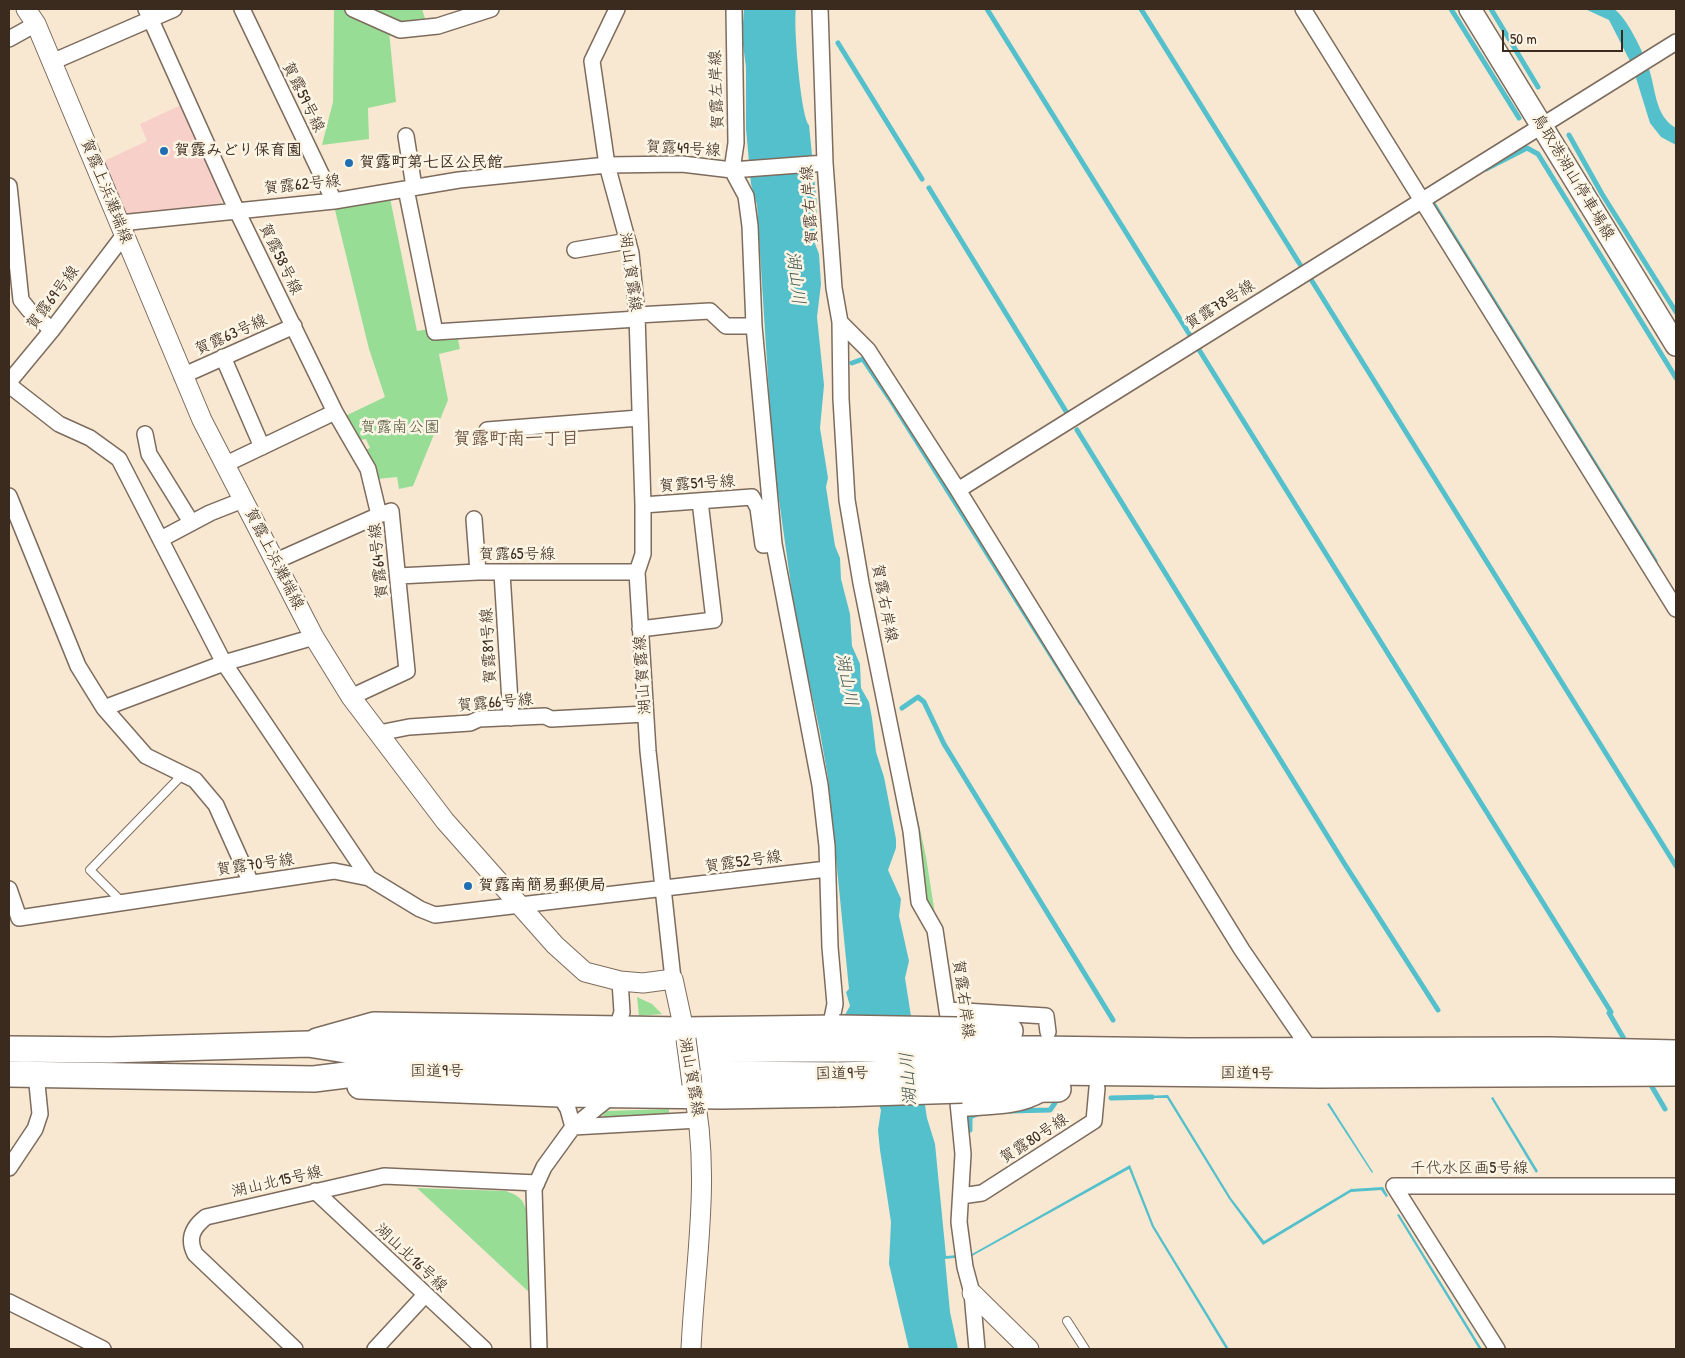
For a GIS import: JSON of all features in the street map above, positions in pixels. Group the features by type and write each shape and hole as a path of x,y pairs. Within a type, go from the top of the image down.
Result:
{"highway":[{"path":"308,1044 374,1026 617,1028 684,1034 836,1035 958,1060 1048,1089 1125,1088 1188,1062"},
{"path":"314,1079 368,1088 559,1094 615,1094 839,1084 958,1060 1048,1032 1124,1035 1188,1062"},
{"name":"国道9号","path":"9,1049 110,1050 308,1044 346,1050 836,1035"},
{"name":"国道9号","path":"1188,1062 1310,1050 1550,1050 1676,1053"},
{"name":"国道9号","path":"958,1060 1188,1062 1318,1075 1676,1073"},
{"name":"国道9号","path":"9,1074 314,1079 378,1071 839,1084"}],"main road":[{"name":"鳥取港湖山停車場線","path":"1470,9 1676,345"}],"street":[{"path":"52,62 148,14 174,9"},
{"name":"賀露59号線","path":"242,9 334,201"},
{"path":"353,9 400,30 438,26 491,9"},
{"name":"湖山賀露線","path":"617,9 592,61 607,165 628,241 637,317 643,505 643,554 637,572 646,714 673,979 699,1120 702,1184 691,1349"},
{"name":"賀露左岸線","path":"732,170 736,143 733,44 734,9"},
{"name":"賀露右岸線","path":"820,9 820,164 840,322 841,399 849,509 861,583 911,832 919,902 935,930 958,1060 963,1154 958,1222 965,1267 972,1293 977,1349"},
{"path":"1303,9 1676,609"},
{"name":"賀露58号線","path":"148,14 236,209 335,412 368,469 379,515"},
{"path":"9,39 31,16"},
{"name":"賀露上浜灘端線","path":"31,16 52,62 182,376 224,465 276,561 314,637 351,698 426,798 518,905 555,945 585,972 620,981 643,983 673,979"},
{"name":"賀露78号線","path":"958,490 1676,42"},
{"path":"406,136 410,188 436,332 710,311 726,326 754,326"},
{"name":"賀露49号線","path":"607,165 682,164 732,170 820,164"},
{"name":"賀露62号線","path":"122,229 236,209 334,201 410,188 607,165"},
{"path":"732,170 746,196 750,226 754,326 774,544 820,785 827,846 836,1035"},
{"path":"9,186 22,300 29,310 52,330"},
{"name":"賀露69号線","path":"10,378 52,330 122,229"},
{"path":"575,250 628,241"},
{"path":"840,322 868,350 958,490 1242,950 1310,1050"},
{"name":"賀露63号線","path":"182,376 294,326"},
{"path":"223,357 262,447"},
{"path":"10,378 59,424 90,438 119,459 224,663 369,878"},
{"path":"224,465 335,412"},
{"path":"487,430 639,418"},
{"path":"144,434 149,454 191,522"},
{"path":"9,496 78,666 104,708 146,756 195,780 216,805 251,883"},
{"name":"賀露51号線","path":"643,505 752,497 758,508 763,545 774,544"},
{"path":"161,539 191,522 243,500"},
{"path":"640,629 714,620 700,501"},
{"name":"賀露64号線","path":"276,561 379,515 391,512 407,671 351,698"},
{"path":"474,519 478,572"},
{"name":"賀露65号線","path":"398,576 478,572 637,572"},
{"name":"賀露81号線","path":"502,573 511,718"},
{"path":"104,708 224,663 314,637"},
{"name":"賀露66号線","path":"379,733 409,727 470,723 479,719 545,716 551,719 646,714"},
{"name":"賀露52号線","path":"518,905 664,890 827,869"},
{"name":"賀露70号線","path":"9,889 19,918 334,871 369,878 420,909 435,915 518,905"},
{"path":"617,1028 622,1012 620,981"},
{"path":"9,1168 35,1129 40,1114 36,1074"},
{"name":"賀露80号線","path":"961,1196 982,1193 1094,1121 1098,1088"},
{"path":"559,1094 568,1109 573,1127"},
{"path":"539,1349 534,1189 544,1167 573,1127 615,1094"},
{"path":"573,1127 699,1120"},
{"name":"湖山北15号線","path":"295,1349 202,1262 192,1249 191,1237 196,1226 206,1217 384,1176 537,1183"},
{"name":"千代水区画5号線","path":"1497,1349 1394,1186 1676,1186"},
{"name":"湖山北16号線","path":"315,1191 484,1349"},
{"path":"972,1293 1029,1349"},
{"path":"375,1349 426,1295"},
{"path":"9,1302 103,1349"}],"lane":[{"path":"122,902 90,870 183,774"},
{"path":"1067,1321 1085,1349"}],"shaded area":[{"name":"賀露みどり保育園","path":"181,105 220,193 221,203 126,214 104,161 147,141 140,124"}],"green space":[{"path":"334,9 345,9 346,12 389,31 396,102 368,108 369,139 322,145 333,102"},
{"path":"373,9 422,9 427,25 395,23"},
{"name":"賀露南公園","path":"390,198 417,331 430,329 457,335 460,349 439,354 448,400 413,486 399,489 397,477 377,479 365,450 370,448 366,439 360,440 343,417 385,397 369,349 334,206"},
{"path":"908,773 926,857 935,914 942,925 945,944 924,899"},
{"path":"637,997 652,1004 662,1014 639,1016"},
{"path":"669,1109 669,1113 664,1117 601,1118 606,1111"},
{"path":"417,1188 506,1191 519,1198 524,1204 529,1223 530,1293"}],"water":[{"name":"湖山川","path":"744,9 796,9 798,70 803,106 809,125 817,205 814,241 819,254 821,284 817,317 824,385 820,428 828,478 826,487 835,546 840,558 841,579 850,614 852,646 860,664 861,688 869,702 876,752 884,777 896,839 896,848 888,870 901,899 899,916 909,961 905,978 927,1118 935,1144 946,1256 972,1254 1130,1165 1154,1226 1229,1349 1226,1349 1152,1227 1129,1169 972,1256 945,1259 950,1312 958,1349 909,1349 889,1264 891,1222 878,1130 881,1110 842,1020 850,1006 846,992 849,989 828,778 796,621 773,457 757,205 751,184 746,129 746,67 742,37"},
{"path":"1585,9 1614,9 1629,26 1648,66 1663,116 1676,128 1676,145 1661,137 1650,123 1632,65 1609,20"},
{"path":"1168,1095 1231,1198 1264,1241 1351,1189 1383,1187 1388,1196 1386,1197 1381,1190 1351,1192 1263,1245 1229,1199 1167,1098 1146,1098 1146,1096"},
{"path":"1493,1097 1538,1171 1536,1173 1491,1098"},
{"path":"1329,1103 1373,1172 1372,1173 1327,1104"},
{"path":"1399,1214 1482,1349 1479,1349 1397,1215"}],"waterway":[{"path":"987,9 1611,1012 1609,1013 1627,1044"},
{"path":"1141,9 1301,266"},
{"path":"1451,9 1519,118"},
{"path":"1491,9 1538,87"},
{"path":"838,43 922,179"},
{"path":"1569,135 1602,194 1676,312"},
{"path":"1486,169 1527,148 1538,154 1676,378"},
{"path":"929,188 1067,413"},
{"path":"1434,205 1655,561"},
{"path":"1312,281 1676,866"},
{"path":"852,363 863,359 890,399 1081,703"},
{"path":"1077,430 1344,863 1438,1010"},
{"path":"902,708 918,697 924,702 944,744 1113,1020"},
{"path":"1648,1080 1665,1109"},
{"path":"1111,1098 1152,1097"},
{"path":"1010,1111 1050,1110 1055,1103"},
{"path":"970,1130 970,1117 977,1114"}],"place":[{"name":"賀露みどり保育園","path":"164,151"},
{"name":"賀露町第七区公民館","path":"349,163"},
{"name":"賀露南簡易郵便局","path":"468,886"}],"district":[{"name":"賀露町南一丁目","path":"516,439"}]}
